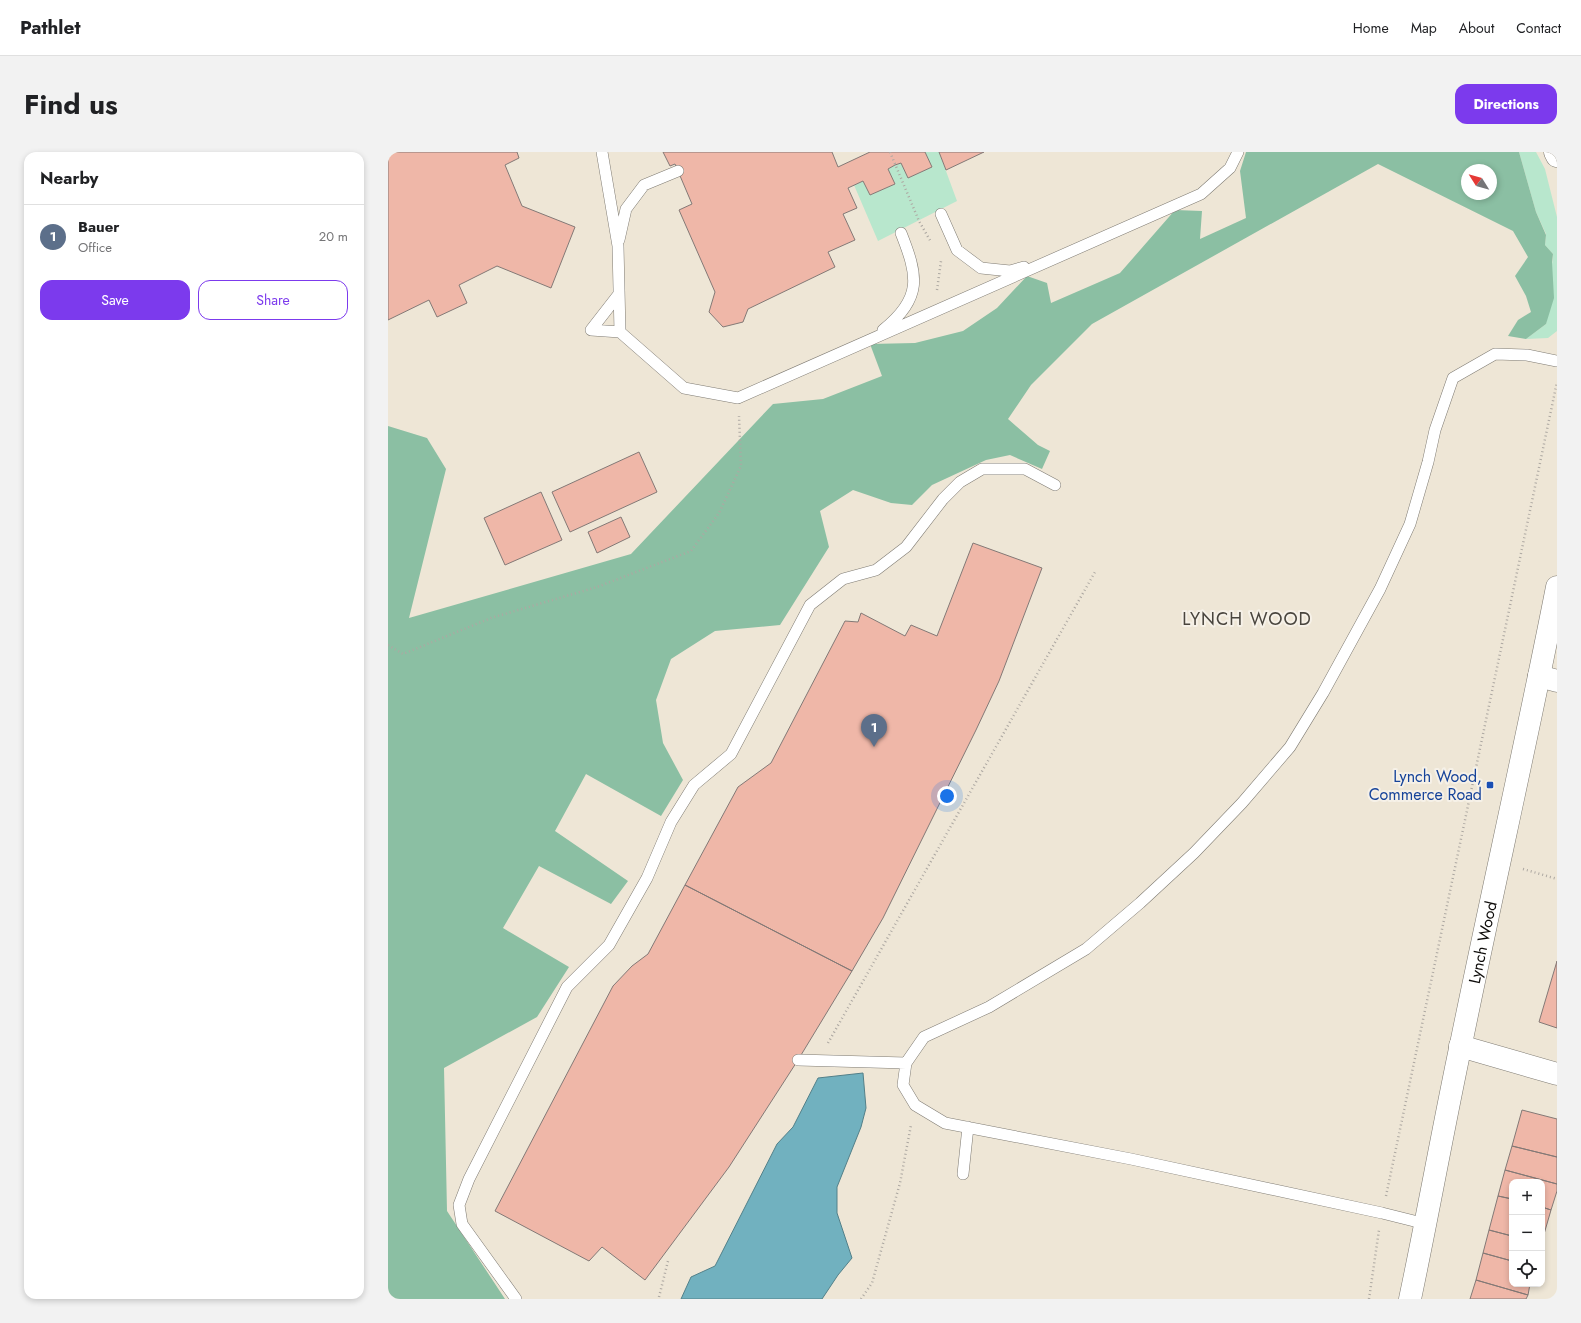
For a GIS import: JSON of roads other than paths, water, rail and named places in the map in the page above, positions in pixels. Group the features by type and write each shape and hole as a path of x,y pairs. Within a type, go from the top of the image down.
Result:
{"street":[{"path":"1556,152 1557,156"},
{"name":"Lynch Wood","path":"1410,1299 1460,1046 1499,863 1548,679 1557,586"},
{"path":"1460,1046 1557,1074"}],"lane":[{"path":"602,152 618,246 620,332"},
{"path":"619,294 591,330 620,332 684,388 738,398 1201,194 1230,168 1238,152"},
{"path":"618,246 626,209 644,185 678,171"},
{"path":"941,214 957,250 981,268 1010,271 1048,262"},
{"path":"872,339 894,322 910,302 915,281 910,256 901,233"},
{"path":"1426,1224 1382,1213 945,1122 916,1105 903,1085 906,1062 924,1037 989,1007 1086,949 1194,853 1242,803 1290,747 1323,693 1380,589 1410,524 1452,378 1495,354 1527,356 1557,361"},
{"path":"516,1299 462,1224 459,1205 469,1179 567,987 609,945 647,878 671,822 694,785 731,754 810,605 844,579 876,570 906,547 943,499 960,482 982,469 1025,469 1055,486"},
{"path":"798,1060 906,1062"},
{"path":"963,1174 968,1127"}],"water":[{"path":"863,1073 866,1108 861,1127 837,1187 837,1213 852,1258 838,1275 822,1299 681,1299 691,1277 715,1266 777,1144 793,1127 818,1078"}],"place":[{"name":"Bauer","path":"874,747"},
{"name":"Lynch Wood, Commerce Road","path":"1490,785"}],"district":[{"name":"LYNCH WOOD","path":"1247,619"}]}
